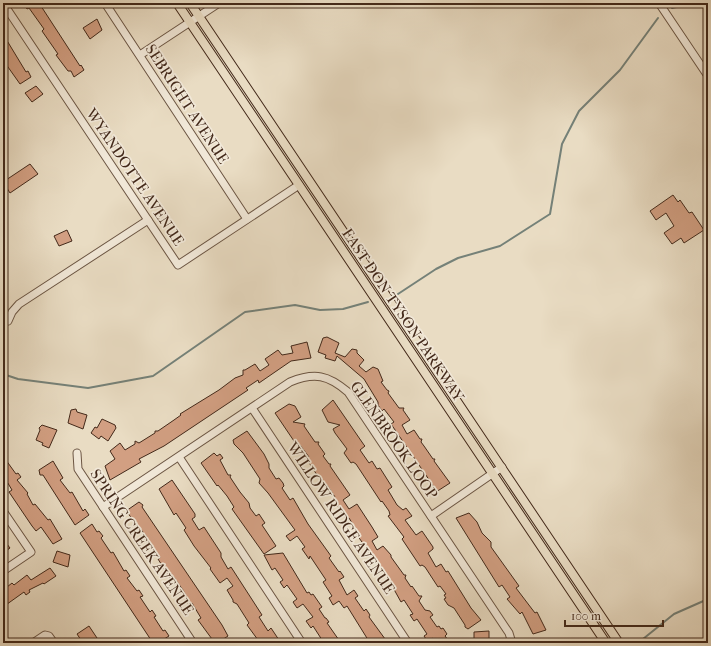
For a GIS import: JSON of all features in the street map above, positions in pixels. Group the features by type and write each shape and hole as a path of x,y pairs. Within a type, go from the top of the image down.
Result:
{"main road":[{"name":"EAST DON TYSON PARKWAY","path":"177,3 606,643"},
{"name":"EAST DON TYSON PARKWAY","path":"190,3 619,643"}],"street":[{"name":"WYANDOTTE AVENUE","path":"3,3 178,265 299,185"},
{"name":"SEBRIGHT AVENUE","path":"105,3 247,219"},
{"path":"140,55 219,3"},
{"path":"659,3 708,76"},
{"path":"8,321 12,312 19,304 148,220"},
{"name":"GLENBROOK LOOP","path":"103,507 290,382 305,376 320,376 335,381 348,392 509,633 512,643"},
{"name":"WILLOW RIDGE AVENUE","path":"252,408 408,643"},
{"name":"SPRING CREEK AVENUE","path":"77,453 78,469 193,643"},
{"path":"179,457 302,643"},
{"path":"431,516 502,467"},
{"path":"3,510 31,552 3,572"},
{"path":"33,643 45,635 49,636 54,643"}],"building":[{"path":"23,3 39,3 84,70 74,77 71,71 68,71 56,55 58,54 42,31 44,29 29,8 27,9"},
{"path":"97,19 102,30 90,39 83,28"},
{"path":"3,34 26,72 28,71 31,77 20,84 3,60"},
{"path":"36,86 43,94 32,102 25,93"},
{"path":"30,164 38,174 10,193 3,182"},
{"path":"673,195 678,202 680,200 689,213 692,212 704,230 684,243 681,238 672,244 664,233 674,226 666,213 656,220 650,211"},
{"path":"67,230 72,241 59,246 54,236"},
{"path":"327,337 339,343 335,353 345,357 352,349 357,350 357,353 364,360 359,366 366,372 373,367 378,369 383,381 381,382 389,391 388,393 399,408 404,408 403,410 410,420 402,425 407,434 414,430 420,439 422,439 421,442 433,459 435,459 434,461 450,483 436,492 391,424 394,422 384,409 382,411 364,379 337,356 335,361 325,358 326,355 318,352 323,338"},
{"path":"307,342 311,358 291,361 259,383 258,380 246,388 248,390 164,446 139,459 141,462 110,480 105,466 115,459 110,451 120,443 125,450 135,444 135,441 139,443 235,378 243,375 243,370 255,364 260,371 269,365 265,359 278,350 282,355 293,353 291,346"},
{"path":"333,400 365,446 360,450 369,463 372,461 377,469 380,468 392,487 388,490 397,505 403,510 406,508 412,516 405,520 416,535 422,531 433,547 433,549 428,553 436,567 441,564 446,572 448,571 471,608 481,620 468,629 465,627 454,608 448,605 444,599 446,598 444,595 446,594 440,586 438,587 425,567 422,565 420,566 402,539 404,537 388,516 390,515 389,511 382,501 381,502 356,464 353,462 351,463 344,453 347,449 333,429 340,425 328,422 322,410"},
{"path":"289,404 295,406 301,417 293,422 305,424 304,426 315,442 319,442 318,444 325,454 323,456 329,464 331,464 330,466 350,495 343,500 349,509 357,504 372,527 378,537 372,541 377,550 383,546 391,555 404,575 406,575 405,578 411,587 412,586 419,596 422,596 419,601 425,610 430,611 433,615 430,617 437,627 439,626 441,629 443,628 447,634 445,636 448,640 444,643 436,643 433,638 428,642 424,636 427,634 417,619 414,621 410,615 413,614 404,600 401,602 391,584 355,532 357,531 349,518 346,519 333,499 335,497 327,485 317,475 306,458 309,457 300,445 296,444 275,413"},
{"path":"76,409 77,412 87,415 83,429 68,423 71,410"},
{"path":"102,419 115,425 116,428 108,441 101,436 99,439 91,433 95,427 97,428"},
{"path":"42,425 57,430 49,448 36,440 40,430 39,428"},
{"path":"247,431 264,454 269,464 269,468 276,479 279,478 283,483 284,486 282,488 290,500 293,498 308,524 331,556 329,558 344,577 339,580 347,595 354,590 358,596 355,598 364,611 366,609 370,615 369,617 388,643 370,643 347,606 344,608 339,601 333,605 329,598 332,596 323,582 326,580 310,556 309,559 302,549 305,547 297,536 290,541 286,536 295,530 259,483 260,479 243,453 234,444 233,440"},
{"path":"214,453 217,456 220,454 223,458 220,460 228,475 231,475 230,477 249,503 250,508 256,516 259,514 265,523 262,525 276,546 264,554 232,509 234,507 227,496 218,485 217,486 201,463"},
{"path":"3,456 16,474 18,473 21,477 17,480 28,493 27,494 33,505 35,504 48,520 50,519 62,539 53,544 41,527 36,531 32,526 9,492 12,490 6,480 3,482"},
{"path":"53,461 63,478 60,480 70,493 72,492 83,511 85,509 89,515 75,525 43,475 40,475 39,470"},
{"path":"172,480 195,514 195,517 192,519 199,530 204,527 221,553 221,557 228,569 231,567 262,615 259,617 268,631 271,628 281,643 261,643 258,640 247,625 249,623 237,604 233,602 227,590 233,586 227,578 220,583 210,569 211,568 194,546 184,530 186,528 176,513 174,515 159,489"},
{"path":"139,502 143,505 142,507 222,625 228,636 222,640 224,643 215,643 209,635 198,620 201,618 192,603 189,605 185,599 187,598 183,590 173,576 170,578 158,559 160,558 150,543 148,545 144,539 147,537 126,511"},
{"path":"469,513 477,522 482,533 491,542 491,547 519,586 516,588 535,613 537,612 546,630 533,634 522,612 520,614 507,599 510,597 502,585 499,587 456,518"},
{"path":"92,524 97,532 99,531 103,536 101,538 111,553 113,552 124,571 126,570 130,576 127,578 137,591 139,590 143,596 140,597 150,612 152,610 156,616 154,617 163,631 165,630 169,636 158,643 153,643 80,533"},
{"path":"3,539 10,548 3,553"},
{"path":"57,551 70,555 68,567 53,562"},
{"path":"283,553 307,593 309,592 311,595 313,594 322,607 319,609 329,622 327,623 341,643 324,643 313,626 311,628 306,621 313,617 303,604 297,608 293,602 297,599 287,585 284,588 280,582 283,580 275,568 272,570 264,555"},
{"path":"50,568 56,576 44,584 43,583 29,590 30,592 26,595 24,592 3,607 3,591 7,587 12,583 14,585 27,575 31,580"},
{"path":"89,626 97,638 90,643 83,643 77,634"},
{"path":"489,631 489,643 474,643 474,632"}],"waterway":[{"path":"672,8 681,6 696,6 705,3"},
{"path":"398,294 436,269 458,258 500,246 550,214 562,144 579,111 620,70 658,18"},
{"path":"3,374 18,379 88,388 153,376 245,312 295,305 320,310 343,309 368,302"},
{"path":"638,643 674,614 708,599"}]}
